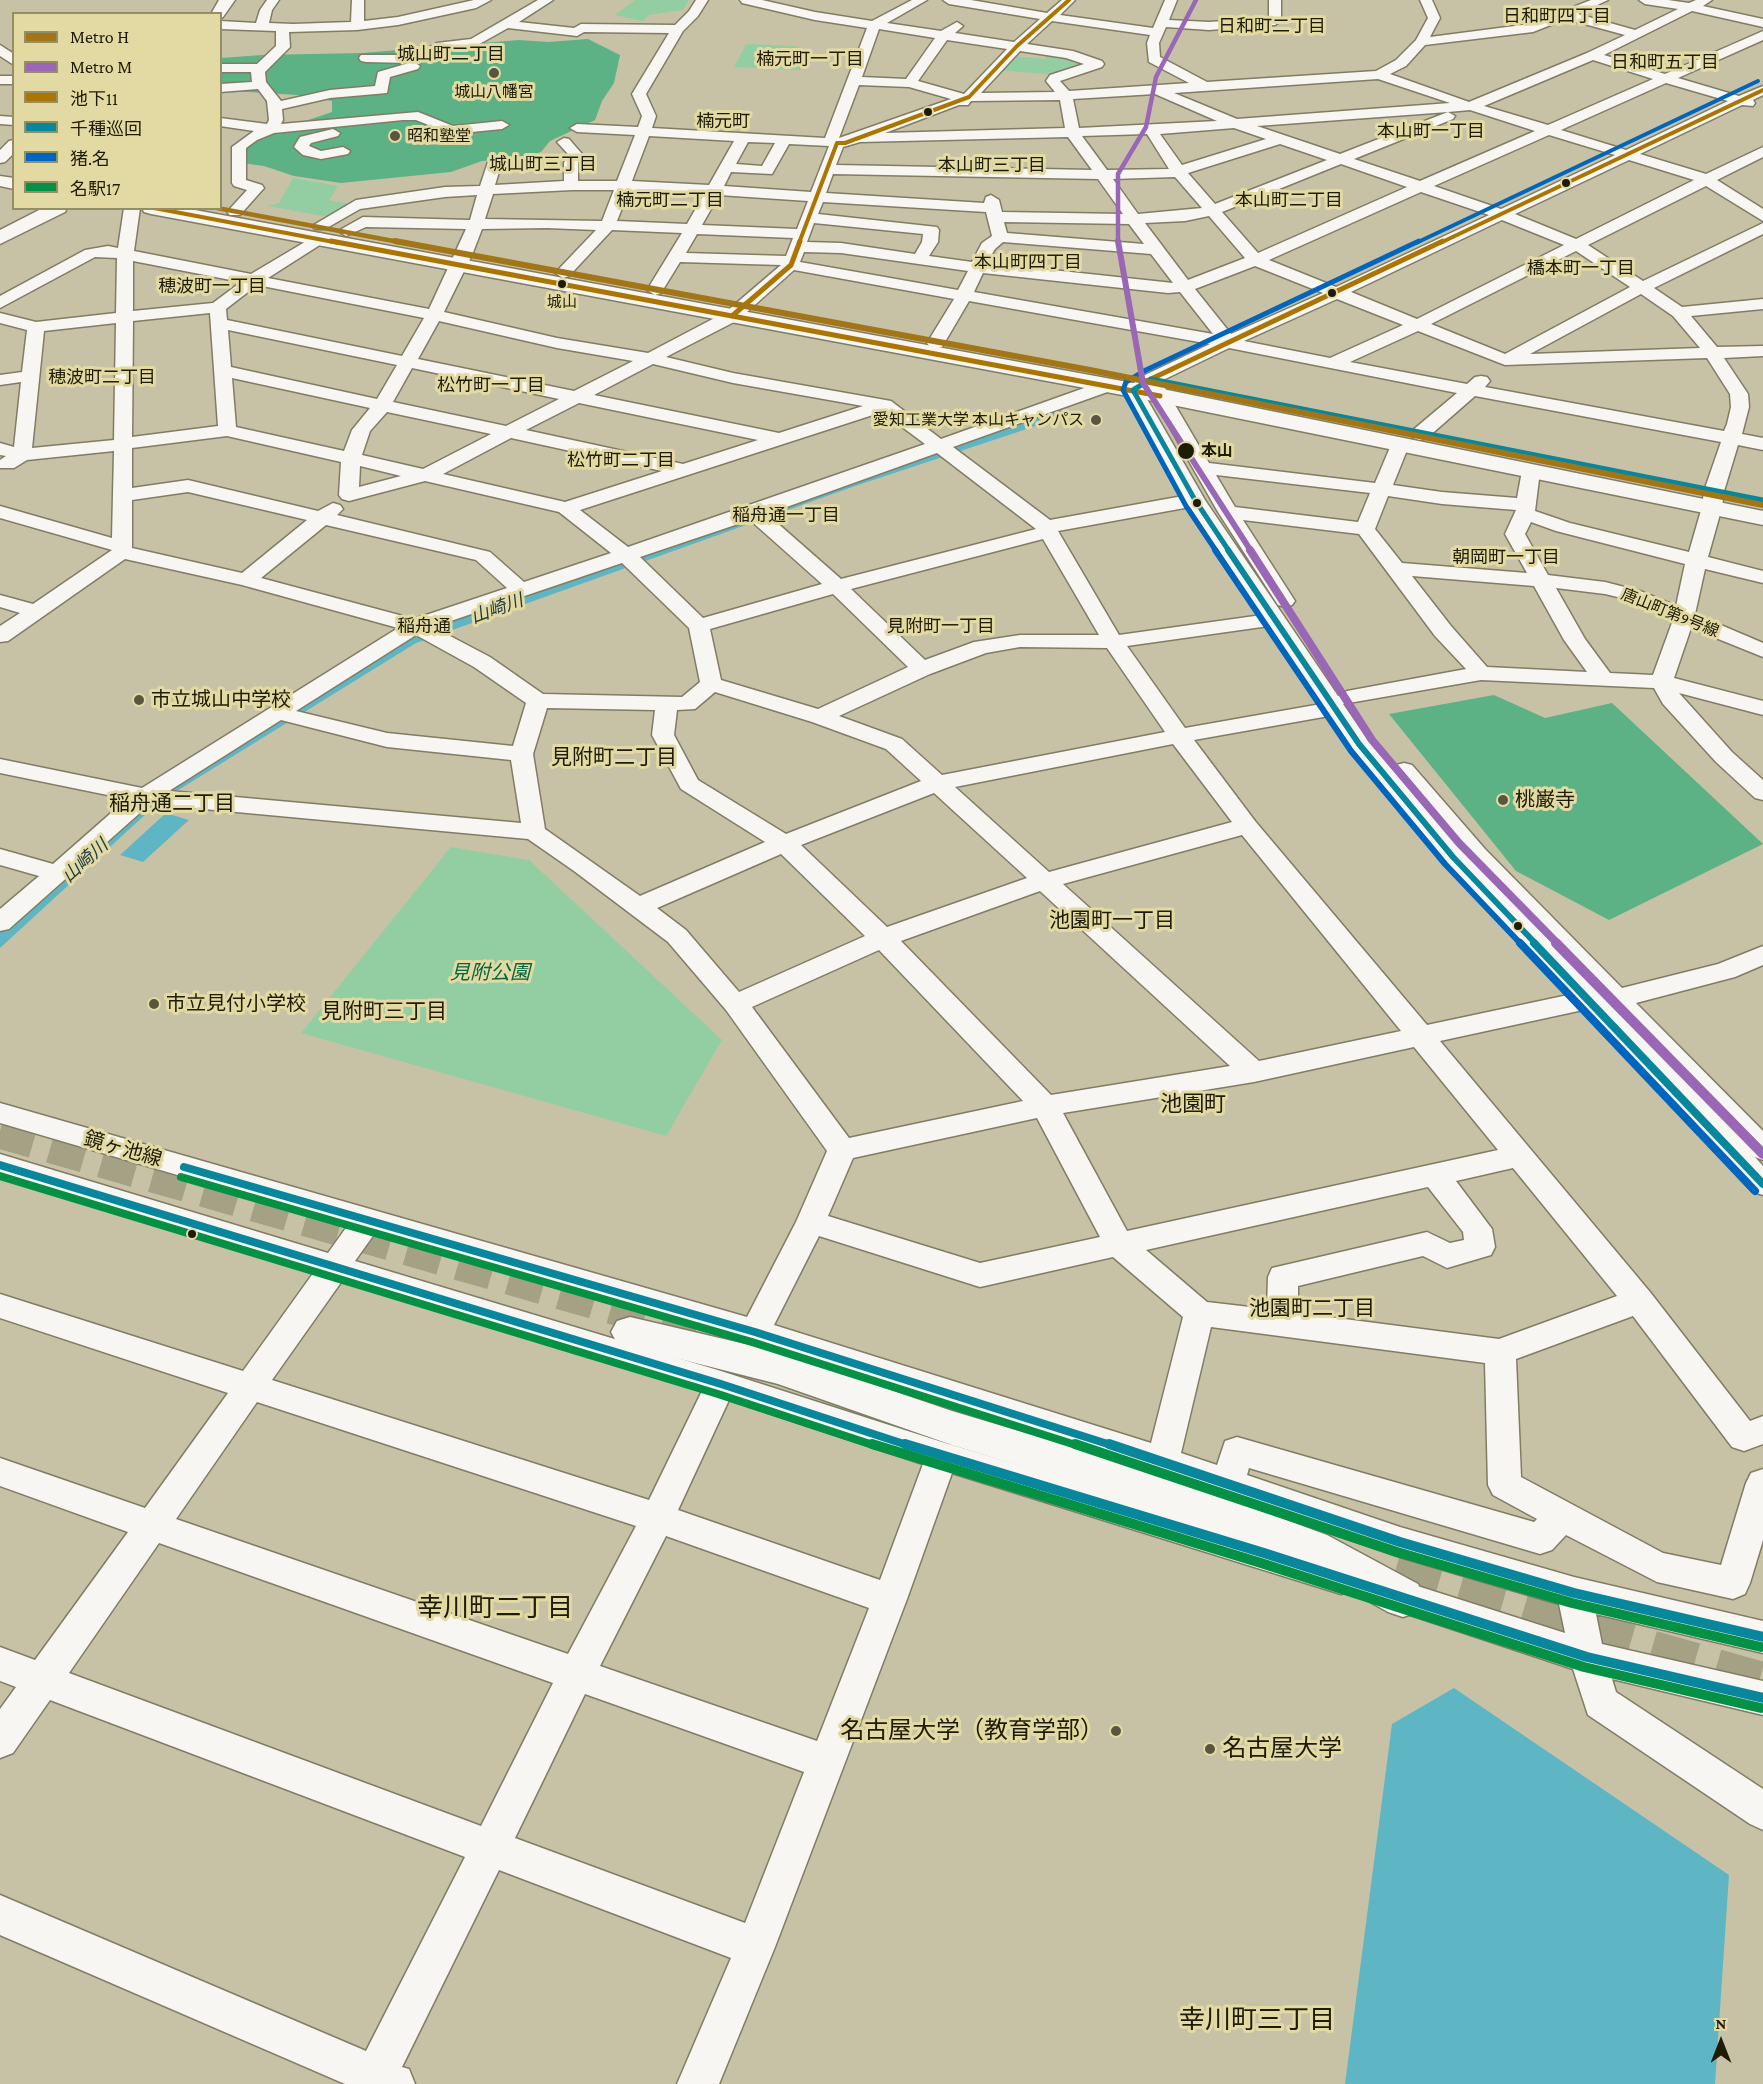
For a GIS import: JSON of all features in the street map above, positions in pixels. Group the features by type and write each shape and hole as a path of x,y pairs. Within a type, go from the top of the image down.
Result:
{"main road":[{"path":"0,229 36,210"},
{"path":"0,238 54,210"},
{"path":"165,210 320,232 346,231 460,260 563,273 654,290 738,311 936,343 1400,445 1531,471 1713,499 1763,500"},
{"path":"226,210 320,232 460,260 738,311 1107,386 1148,388 1420,434 1713,499 1763,518"},
{"path":"630,1332 947,1442 1156,1490 1301,1544 1403,1598"}],"street":[{"path":"262,26 266,10 273,0"},
{"path":"357,26 358,0"},
{"path":"424,0 425,16"},
{"path":"222,25 357,26 425,16 485,0"},
{"path":"275,106 330,94 382,90 384,75 437,47 474,43 546,0"},
{"path":"563,273 608,226 649,116 639,94 678,29 694,14 702,0"},
{"path":"746,0 772,3 874,25 1068,54 1097,64 1053,81 1066,96 1073,133 1133,219 1228,342"},
{"path":"246,580 349,495 426,475 738,311 796,252 828,169 834,143 874,25 921,0"},
{"path":"949,0 994,3 1048,17 1114,28 1209,26 1275,21 1275,0"},
{"path":"577,128 845,143 966,97 1017,46 1069,0"},
{"path":"1171,0 1153,43 1154,59 1206,87"},
{"path":"1379,75 1401,63 1420,42 1434,18 1426,0"},
{"path":"1420,42 1533,28 1602,0"},
{"path":"1645,0 1763,23"},
{"path":"227,430 219,315 255,279 356,205 416,195 487,188 624,185 817,197 995,212 1133,219 1185,216 1212,211 1592,56 1706,0"},
{"path":"910,84 944,35 994,3"},
{"path":"1566,15 1636,34"},
{"path":"425,16 445,28 437,47"},
{"path":"506,24 577,32 581,28 678,29"},
{"path":"226,210 257,188 239,183 241,143 271,129 276,120 274,101 260,85 258,72 283,47 282,27"},
{"path":"674,257 842,248 976,267 1168,288 1184,287 1255,260 1763,35"},
{"path":"2,42 12,58"},
{"path":"1592,56 1763,107"},
{"path":"366,58 412,62"},
{"path":"222,68 261,68"},
{"path":"854,81 910,84 966,97 1066,96 1379,75 1548,131 1706,179 1763,216"},
{"path":"222,88 260,85"},
{"path":"1157,90 1236,124 1500,214 1576,244 1679,312 1694,327 1739,394 1740,407 1696,562 1684,618 1662,682 1671,699 1724,757 1763,793"},
{"path":"1148,388 1228,342 1763,90"},
{"path":"966,97 973,136 1000,237"},
{"path":"858,138 1151,130 1471,106"},
{"path":"222,122 271,129 418,116 451,130 502,125"},
{"path":"343,151 321,156 303,150 301,147 305,140 316,135 341,132 345,122"},
{"path":"1151,130 1179,172 1255,260 1505,360 1763,351"},
{"path":"654,290 693,230 743,137"},
{"path":"828,169 1103,175 1179,172 1280,139"},
{"path":"726,168 768,171 784,140"},
{"path":"564,142 575,154 571,163 571,186"},
{"path":"0,159 12,146"},
{"path":"1332,364 1417,325 1763,151"},
{"path":"349,495 351,459 361,430 382,406 434,315 476,224 495,162"},
{"path":"222,164 239,164"},
{"path":"122,549 125,255 132,210"},
{"path":"808,218 931,230 930,242 919,259"},
{"path":"346,231 363,222 547,223 693,230 796,252 964,295 1228,342 1332,364 1763,444"},
{"path":"1420,434 1505,360 1641,288 1763,228"},
{"path":"936,343 964,295 988,246 1000,237 1156,250"},
{"path":"0,303 91,253 108,251 434,315 557,343 649,358 733,378 885,405 1048,529 1113,642 1247,826 1423,1036 1639,1301 1744,1437 1763,1430"},
{"path":"1679,312 1763,304"},
{"path":"0,318 36,327 126,317 219,315 406,361 781,439"},
{"path":"22,455 36,327"},
{"path":"223,371 685,470"},
{"path":"0,380 30,376"},
{"path":"0,923 57,873 153,797 416,626 521,590 630,559 757,516 945,449 1107,386"},
{"path":"1148,388 1203,468 1340,704 1359,744 1453,857 1763,1184"},
{"path":"1148,388 1195,500 1276,619 1340,704 1378,739 1476,854 1763,1149"},
{"path":"566,508 885,405"},
{"path":"0,449 22,455 227,430 566,508 630,559 699,626 711,684"},
{"path":"1365,529 1400,445"},
{"path":"0,468 22,455"},
{"path":"1203,468 1526,509 1563,527 1763,577"},
{"path":"1531,471 1526,509 1515,534 1575,640 1603,678"},
{"path":"123,495 188,486 483,556 521,590"},
{"path":"699,626 1048,529 1195,500"},
{"path":"0,512 122,549 416,626 482,662 538,701 687,704 711,684"},
{"path":"1228,512 1365,529 1443,631 1481,673"},
{"path":"757,516 837,586 922,669"},
{"path":"0,636 122,549"},
{"name":"唐山町第9号線","path":"1396,569 1539,580 1605,588 1633,595 1763,651"},
{"path":"0,601 36,611"},
{"path":"820,717 922,669 982,647 1020,641 1113,642 1276,619"},
{"path":"637,907 784,843 938,783 1340,704 1481,673 1662,682 1763,708"},
{"path":"711,684 820,717 894,744 1254,1072"},
{"path":"534,832 522,754 538,701"},
{"path":"667,704 663,735 689,784 784,843 883,938 1045,1106 1119,1245 1199,1313 1500,1352 1639,1301"},
{"path":"279,713 387,740 522,754"},
{"path":"0,766 153,797 534,832 583,865 677,936 735,1004 842,1150"},
{"path":"735,1004 883,938 1044,881 1247,826"},
{"path":"0,857 57,873"},
{"path":"1615,999 1726,971 1763,955"},
{"path":"842,1150 1045,1106 1254,1072 1587,1000"},
{"name":"鏡ヶ池線","path":"0,1113 755,1332 1163,1461 1400,1542 1574,1593 1763,1637"},
{"path":"755,1332 811,1222 842,1150"},
{"path":"811,1222 980,1275 1521,1156"},
{"path":"0,1165 721,1384 947,1442 890,1599 755,1947 698,2084"},
{"path":"1282,1324 1283,1278 1427,1244 1447,1256 1480,1247 1477,1229 1435,1175"},
{"path":"0,1740 368,1220"},
{"path":"0,1306 658,1518 890,1599"},
{"path":"1163,1461 1199,1313"},
{"path":"1500,1352 1505,1485 1658,1567 1733,1583 1763,1483"},
{"path":"0,1915 381,2081 490,1847 658,1518 721,1384"},
{"path":"1228,1484 1237,1451 1540,1539 1563,1516"},
{"path":"0,1472 826,1762"},
{"path":"1574,1593 1587,1657 1601,1703 1763,1811"},
{"path":"1403,1598 1587,1657 1763,1698"},
{"path":"0,1664 755,1947"}],"green space":[{"path":"635,0 689,0 683,10 649,15 642,21 615,15"},
{"path":"588,39 620,55 614,83 602,101 595,120 550,141 541,152 524,157 482,161 451,172 341,183 294,176 264,166 242,163 242,145 252,139 332,112 332,101 297,95 233,91 222,86 222,58 362,53 519,40 548,42"},
{"path":"746,44 794,46 809,50 800,70 734,67"},
{"path":"1049,52 1092,63 1057,75 998,70 1011,56 1045,59"},
{"path":"293,178 338,186 329,200 348,204 331,215 323,216 268,206 279,203"},
{"path":"1494,695 1545,718 1612,703 1763,844 1609,920 1516,871 1389,714"},
{"name":"見附公園","path":"451,847 529,860 722,1040 666,1136 301,1033"}],"water":[{"name":"山崎川","path":"1060,410 1069,415 855,486 416,643 159,802 0,948 0,931 144,802 435,623"},
{"path":"166,813 189,820 143,862 120,855"},
{"path":"1454,1688 1729,1875 1715,2084 1345,2084 1392,1724"}],"tunnel":[{"path":"0,1131 791,1358"},
{"path":"855,1379 1051,1442"},
{"path":"1393,1579 1763,1685"}],"metro line":[{"name":"M","path":"1196,0 1156,77 1146,127 1118,174 1118,240 1143,383 1372,740 1459,843 1763,1154"},
{"name":"H","path":"222,209 1090,370 1763,505"}],"transit line":[{"name":"池下11","path":"837,143 845,143 969,97 1017,46 1069,0"},
{"name":"猪.名","path":"1755,1191 1445,864 1351,751 1186,506 1123,390 1126,382 1146,370 1758,81"},
{"name":"池下11","path":"1151,379 1763,90"},
{"name":"池下11","path":"732,316 791,265 837,143"},
{"name":"池下11","path":"165,210 1160,396"},
{"name":"千種巡回","path":"1763,500 1151,379 1133,390 1195,500 1359,744 1453,857 1763,1184"},
{"name":"千種巡回","path":"0,1165 721,1384 942,1456 1264,1553 1587,1657 1763,1698"},
{"name":"千種巡回","path":"184,1167 755,1332 1163,1461 1400,1542 1574,1593 1763,1637"},
{"name":"名駅17","path":"0,1176 718,1394 939,1466 1261,1563 1584,1667 1761,1708"},
{"name":"名駅17","path":"181,1177 752,1342 1160,1471 1397,1552 1572,1603 1761,1647"}],"place":[{"name":"城山八幡宮","path":"494,73"},
{"name":"昭和塾堂","path":"395,136"},
{"name":"城山","path":"562,284"},
{"name":"愛知工業大学 本山キャンパス","path":"1096,420"},
{"name":"本山","path":"1186,451"},
{"name":"市立城山中学校","path":"139,700"},
{"name":"桃巌寺","path":"1503,800"},
{"name":"市立見付小学校","path":"154,1004"},
{"name":"名古屋大学（教育学部）","path":"1116,1731"},
{"name":"名古屋大学","path":"1210,1749"}],"district":[{"name":"日和町四丁目","path":"1557,16"},
{"name":"日和町二丁目","path":"1272,26"},
{"name":"城山町二丁目","path":"451,54"},
{"name":"楠元町一丁目","path":"810,59"},
{"name":"日和町五丁目","path":"1665,62"},
{"name":"楠元町","path":"723,121"},
{"name":"本山町一丁目","path":"1431,131"},
{"name":"城山町三丁目","path":"543,164"},
{"name":"本山町三丁目","path":"992,165"},
{"name":"楠元町二丁目","path":"670,200"},
{"name":"本山町二丁目","path":"1289,200"},
{"name":"本山町四丁目","path":"1028,262"},
{"name":"橋本町一丁目","path":"1581,268"},
{"name":"穂波町一丁目","path":"212,286"},
{"name":"穂波町二丁目","path":"102,377"},
{"name":"松竹町一丁目","path":"491,385"},
{"name":"松竹町二丁目","path":"621,460"},
{"name":"稲舟通一丁目","path":"786,515"},
{"name":"朝岡町一丁目","path":"1506,557"},
{"name":"稲舟通","path":"424,626"},
{"name":"見附町一丁目","path":"941,626"},
{"name":"見附町二丁目","path":"614,758"},
{"name":"稲舟通二丁目","path":"172,804"},
{"name":"池園町一丁目","path":"1112,921"},
{"name":"見附町三丁目","path":"384,1012"},
{"name":"池園町","path":"1193,1104"},
{"name":"池園町二丁目","path":"1312,1309"},
{"name":"幸川町二丁目","path":"495,1608"},
{"name":"幸川町三丁目","path":"1257,2020"}]}
